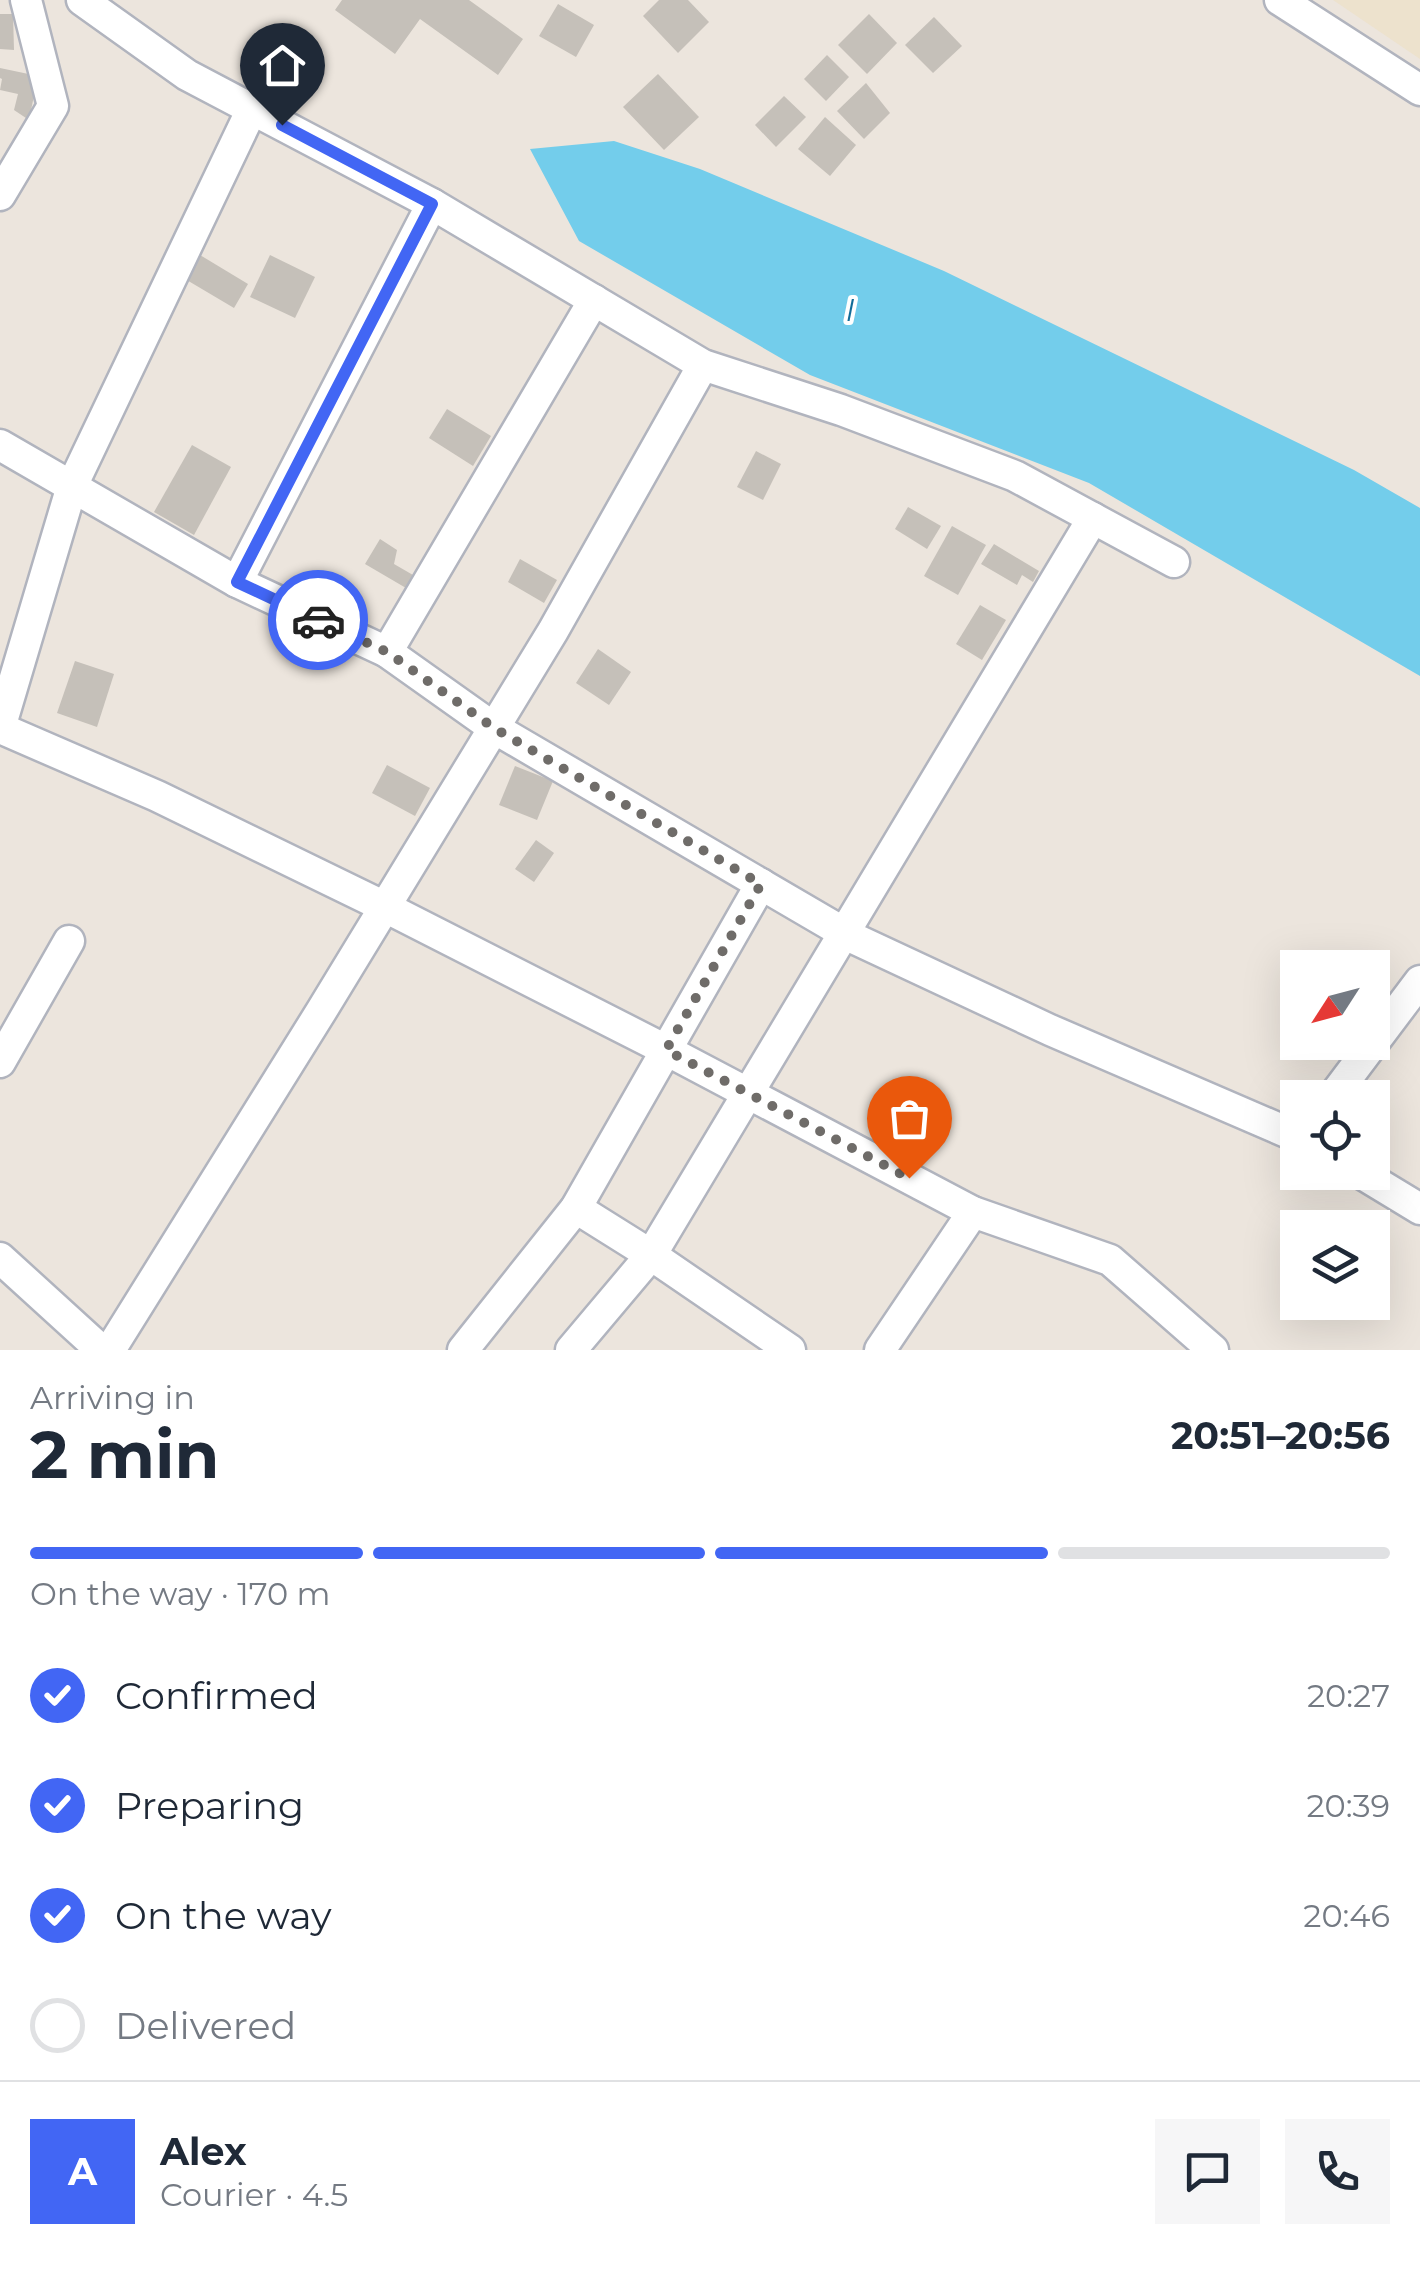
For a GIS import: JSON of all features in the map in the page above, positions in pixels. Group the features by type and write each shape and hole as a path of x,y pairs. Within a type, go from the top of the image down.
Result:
{"street":[{"path":"0,195 53,106 26,0"},
{"path":"82,0 187,75 432,204 704,364 841,410 1015,476 1174,562"},
{"path":"1280,0 1420,90"},
{"path":"252,109 72,486 0,728 157,796 385,907 974,1212 1110,1260 1212,1350"},
{"path":"237,582 432,204"},
{"path":"387,652 594,300"},
{"path":"110,1350 553,631 704,364"},
{"path":"0,444 237,582 387,652 494,728 843,932 1050,1030 1280,1128"},
{"path":"571,1350 651,1255 1093,518"},
{"path":"462,1350 576,1208 761,884"},
{"path":"0,1062 69,940"},
{"path":"1346,1080 1420,982"},
{"path":"1389,1190 1420,1209"},
{"path":"576,1208 790,1350"},
{"path":"880,1350 974,1212"},
{"path":"0,1258 101,1350"}],"shaded area":[{"path":"1333,0 1420,0 1420,59"}],"water":[{"name":"l","path":"614,141 700,169 944,271 1354,470 1420,508 1420,676 1089,483 810,375 579,241 530,149"}],"building":[{"path":"342,0 469,0 523,39 498,75 420,19 395,54 335,10"},
{"path":"659,0 688,0 709,22 678,53 643,16"},
{"path":"558,4 594,25 576,57 539,36"},
{"path":"0,14 13,14 14,50 0,49"},
{"path":"869,14 897,43 867,74 838,45"},
{"path":"934,17 962,46 933,73 905,45"},
{"path":"827,55 849,77 826,101 804,79"},
{"path":"0,68 38,76 29,120 14,110 18,94 0,90"},
{"path":"658,74 699,117 664,150 623,107"},
{"path":"866,83 890,113 864,139 837,111"},
{"path":"784,96 806,117 776,147 755,125"},
{"path":"825,117 856,145 830,176 798,149"},
{"path":"195,252 248,284 234,308 180,276"},
{"path":"270,255 315,277 295,318 250,297"},
{"path":"447,409 491,436 473,466 429,438"},
{"path":"192,445 231,467 194,535 154,512"},
{"path":"756,451 781,464 763,500 737,487"},
{"path":"908,507 941,526 927,549 895,529"},
{"path":"952,526 986,545 958,595 924,576"},
{"path":"380,539 397,550 394,564 413,575 406,588 365,564"},
{"path":"994,544 1039,571 1033,582 1022,575 1017,585 981,564"},
{"path":"520,559 557,580 544,603 508,582"},
{"path":"980,605 1006,620 982,660 956,644"},
{"path":"598,649 631,672 609,705 576,683"},
{"path":"75,661 114,674 97,727 57,713"},
{"path":"387,765 430,788 415,816 372,793"},
{"path":"515,766 553,781 537,820 499,805"},
{"path":"536,840 554,853 534,882 515,869"}],"way so far":[{"path":"318,620 387,652 494,728 761,884 666,1050 909,1178"}],"route":[{"path":"282,125 432,204 237,582 318,620"}]}
